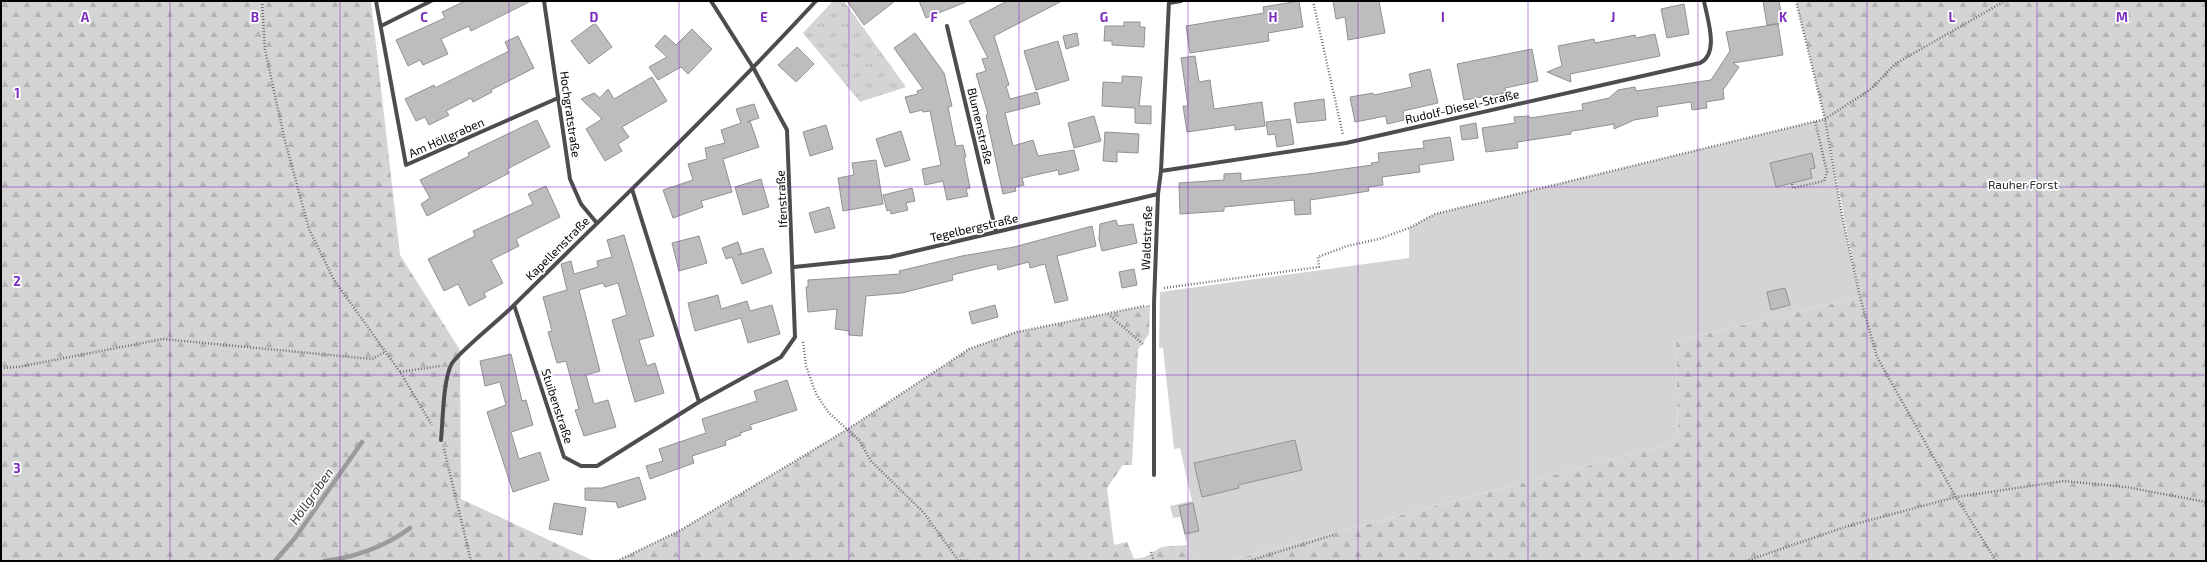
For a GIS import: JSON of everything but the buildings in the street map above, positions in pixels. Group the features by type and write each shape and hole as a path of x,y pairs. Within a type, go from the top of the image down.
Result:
{"street":[{"name":"Am Höllgraben","path":"376,1 406,165 558,98"},
{"path":"381,26 431,1"},
{"name":"Hochgratstraße","path":"544,1 570,179 580,204 596,222"},
{"name":"Ifenstraße","path":"712,1 754,69 787,130 794,267 795,337"},
{"name":"Kapellenstraße","path":"451,364 514,305 596,222 632,189 754,69 816,1"},
{"path":"1169,2 1181,1"},
{"name":"Rudolf-Diesel-Straße","path":"1161,171 1346,143 1700,63 1707,56 1711,42 1704,1"},
{"name":"Waldstraße","path":"1154,475 1154,304 1158,194 1161,171 1169,2"},
{"name":"Blumenstraße","path":"947,26 996,232"},
{"path":"632,189 699,402"},
{"name":"Tegelbergstraße","path":"794,267 890,257 1158,194"},
{"name":"Stuibenstraße","path":"514,305 564,457 581,466 597,466 699,402 781,357 795,337"},
{"path":"441,440 445,393 451,364"}],"path":[{"path":"262,1 265,50 285,141 310,229 334,280 384,352 400,372 441,440 471,561"},
{"path":"1313,1 1346,143"},
{"path":"1796,1 1824,119 1847,237 1867,325 1877,357 1956,497 1996,561"},
{"path":"1155,290 1319,267 1318,257 1347,246 1379,239 1408,228 1435,214 1824,119 1871,89 1895,64 2005,1"},
{"path":"1792,184 1793,188 1824,181 1827,172 1815,121"},
{"path":"617,561 678,531 848,429 969,349 1017,332 1154,304"},
{"path":"1108,314 1141,343 1154,348"},
{"path":"1,368 18,367 163,339 372,359 384,352"},
{"path":"803,339 806,366 816,394 829,413 859,440 871,461 924,513 958,560 972,561"},
{"path":"400,372 451,364"},
{"path":"1746,561 1848,526 1956,497 2064,481 2126,487 2206,502"},
{"path":"1249,561 1333,535"},
{"path":"1151,552 1154,561"}],"green space":[{"path":"1,1 371,1 400,255 460,350 461,499 594,561 1,561"},
{"path":"833,1 844,1 906,87 860,102 803,33"},
{"name":"Rauher Forst","path":"1796,1 2206,1 2206,561 1227,561 1678,442 1676,341 1860,297 1825,119"},
{"path":"1825,119 1842,215 1860,297 1676,341 1678,442 1227,561 1197,561 1187,545 1180,517 1173,518 1170,506 1192,501 1180,448 1174,449 1163,348 1159,348 1160,292 1409,258 1409,228 1435,214"},
{"path":"1150,305 1149,334 1138,350 1132,465 1123,465 1107,488 1114,545 1127,542 1134,559 1145,557 1161,547 1187,545 1197,561 617,561 679,531 848,429 969,349 1017,332"}],"waterway":[{"name":"Höllgraben","path":"275,561 295,538 362,442"},
{"name":"Höllgraben","path":"324,561 358,554 380,546 410,528"}]}
